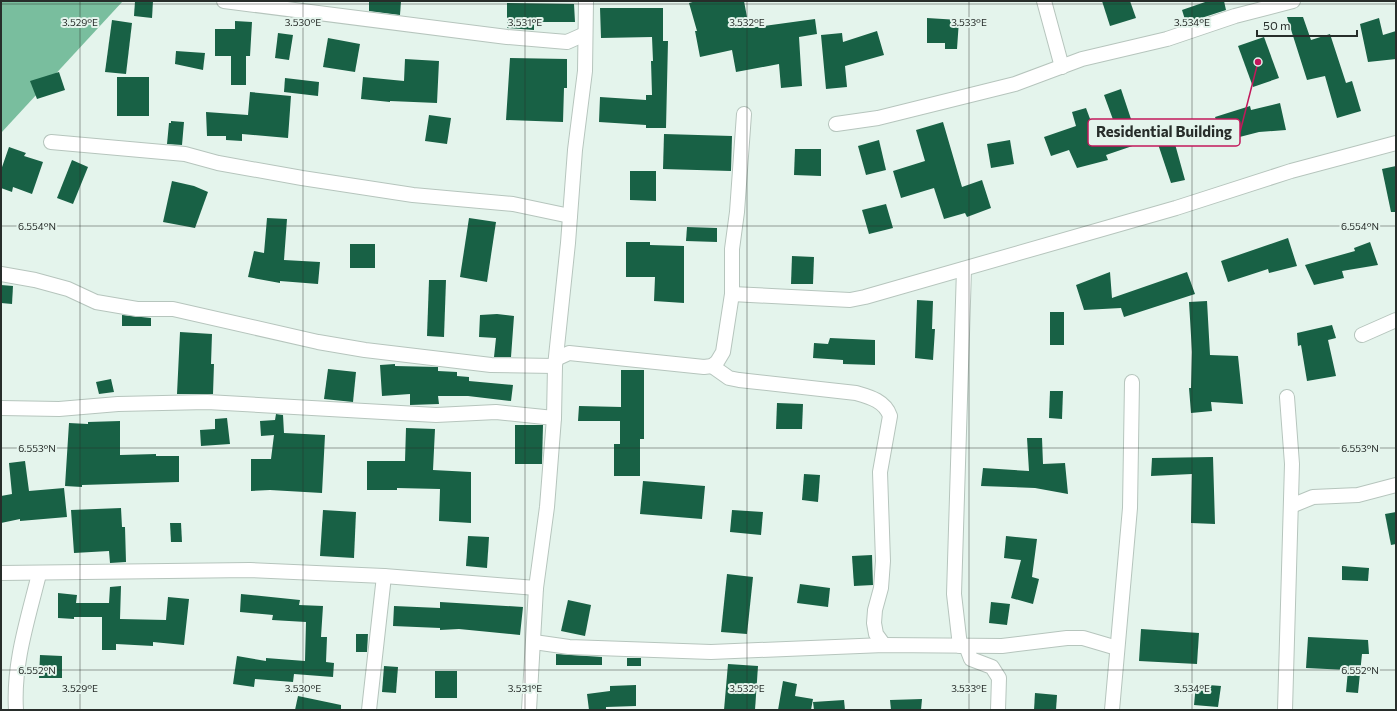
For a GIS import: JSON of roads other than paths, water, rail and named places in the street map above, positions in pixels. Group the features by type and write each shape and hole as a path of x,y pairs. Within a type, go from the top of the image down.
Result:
{"street":[{"path":"224,1 507,37 567,42 585,34"},
{"path":"529,710 536,588 547,507 554,418 556,363 585,55 586,1"},
{"path":"1044,1 1062,67"},
{"path":"836,124 878,118 1015,84 1082,59 1167,39 1235,16 1293,1"},
{"path":"567,42 585,55"},
{"path":"558,343 569,353 704,367 712,366 717,362 723,352 732,294 732,249 737,212 744,114"},
{"path":"51,142 185,154 218,163 302,178 413,195 513,204 570,216"},
{"path":"732,294 850,300 1176,208 1291,171 1396,143"},
{"path":"964,269 954,594 963,646 971,659 992,667 999,678 998,710"},
{"path":"1,274 68,289 96,302 137,309 173,309 338,346 491,365 556,363 569,353"},
{"path":"1362,335 1396,320"},
{"path":"712,366 729,378 739,380 856,393 870,397 882,404 888,411 890,416 880,472 883,561 881,588 875,610 874,623 876,634 884,645"},
{"path":"1112,710 1130,508 1132,382"},
{"path":"1285,710 1292,480 1287,397"},
{"path":"1,408 59,409 118,404 207,402 436,415 496,412 554,418"},
{"path":"1292,480 1313,497"},
{"path":"1291,506 1313,497 1358,495 1396,485"},
{"path":"1,573 39,574 250,570 384,576 536,588"},
{"path":"16,710 14,687 19,653 39,574"},
{"path":"369,710 384,576"},
{"path":"534,642 569,647 711,652 782,651 884,645 1002,646 1067,638 1083,638 1117,648"}],"place":[{"name":"Residential Building","path":"1258,62"}]}
